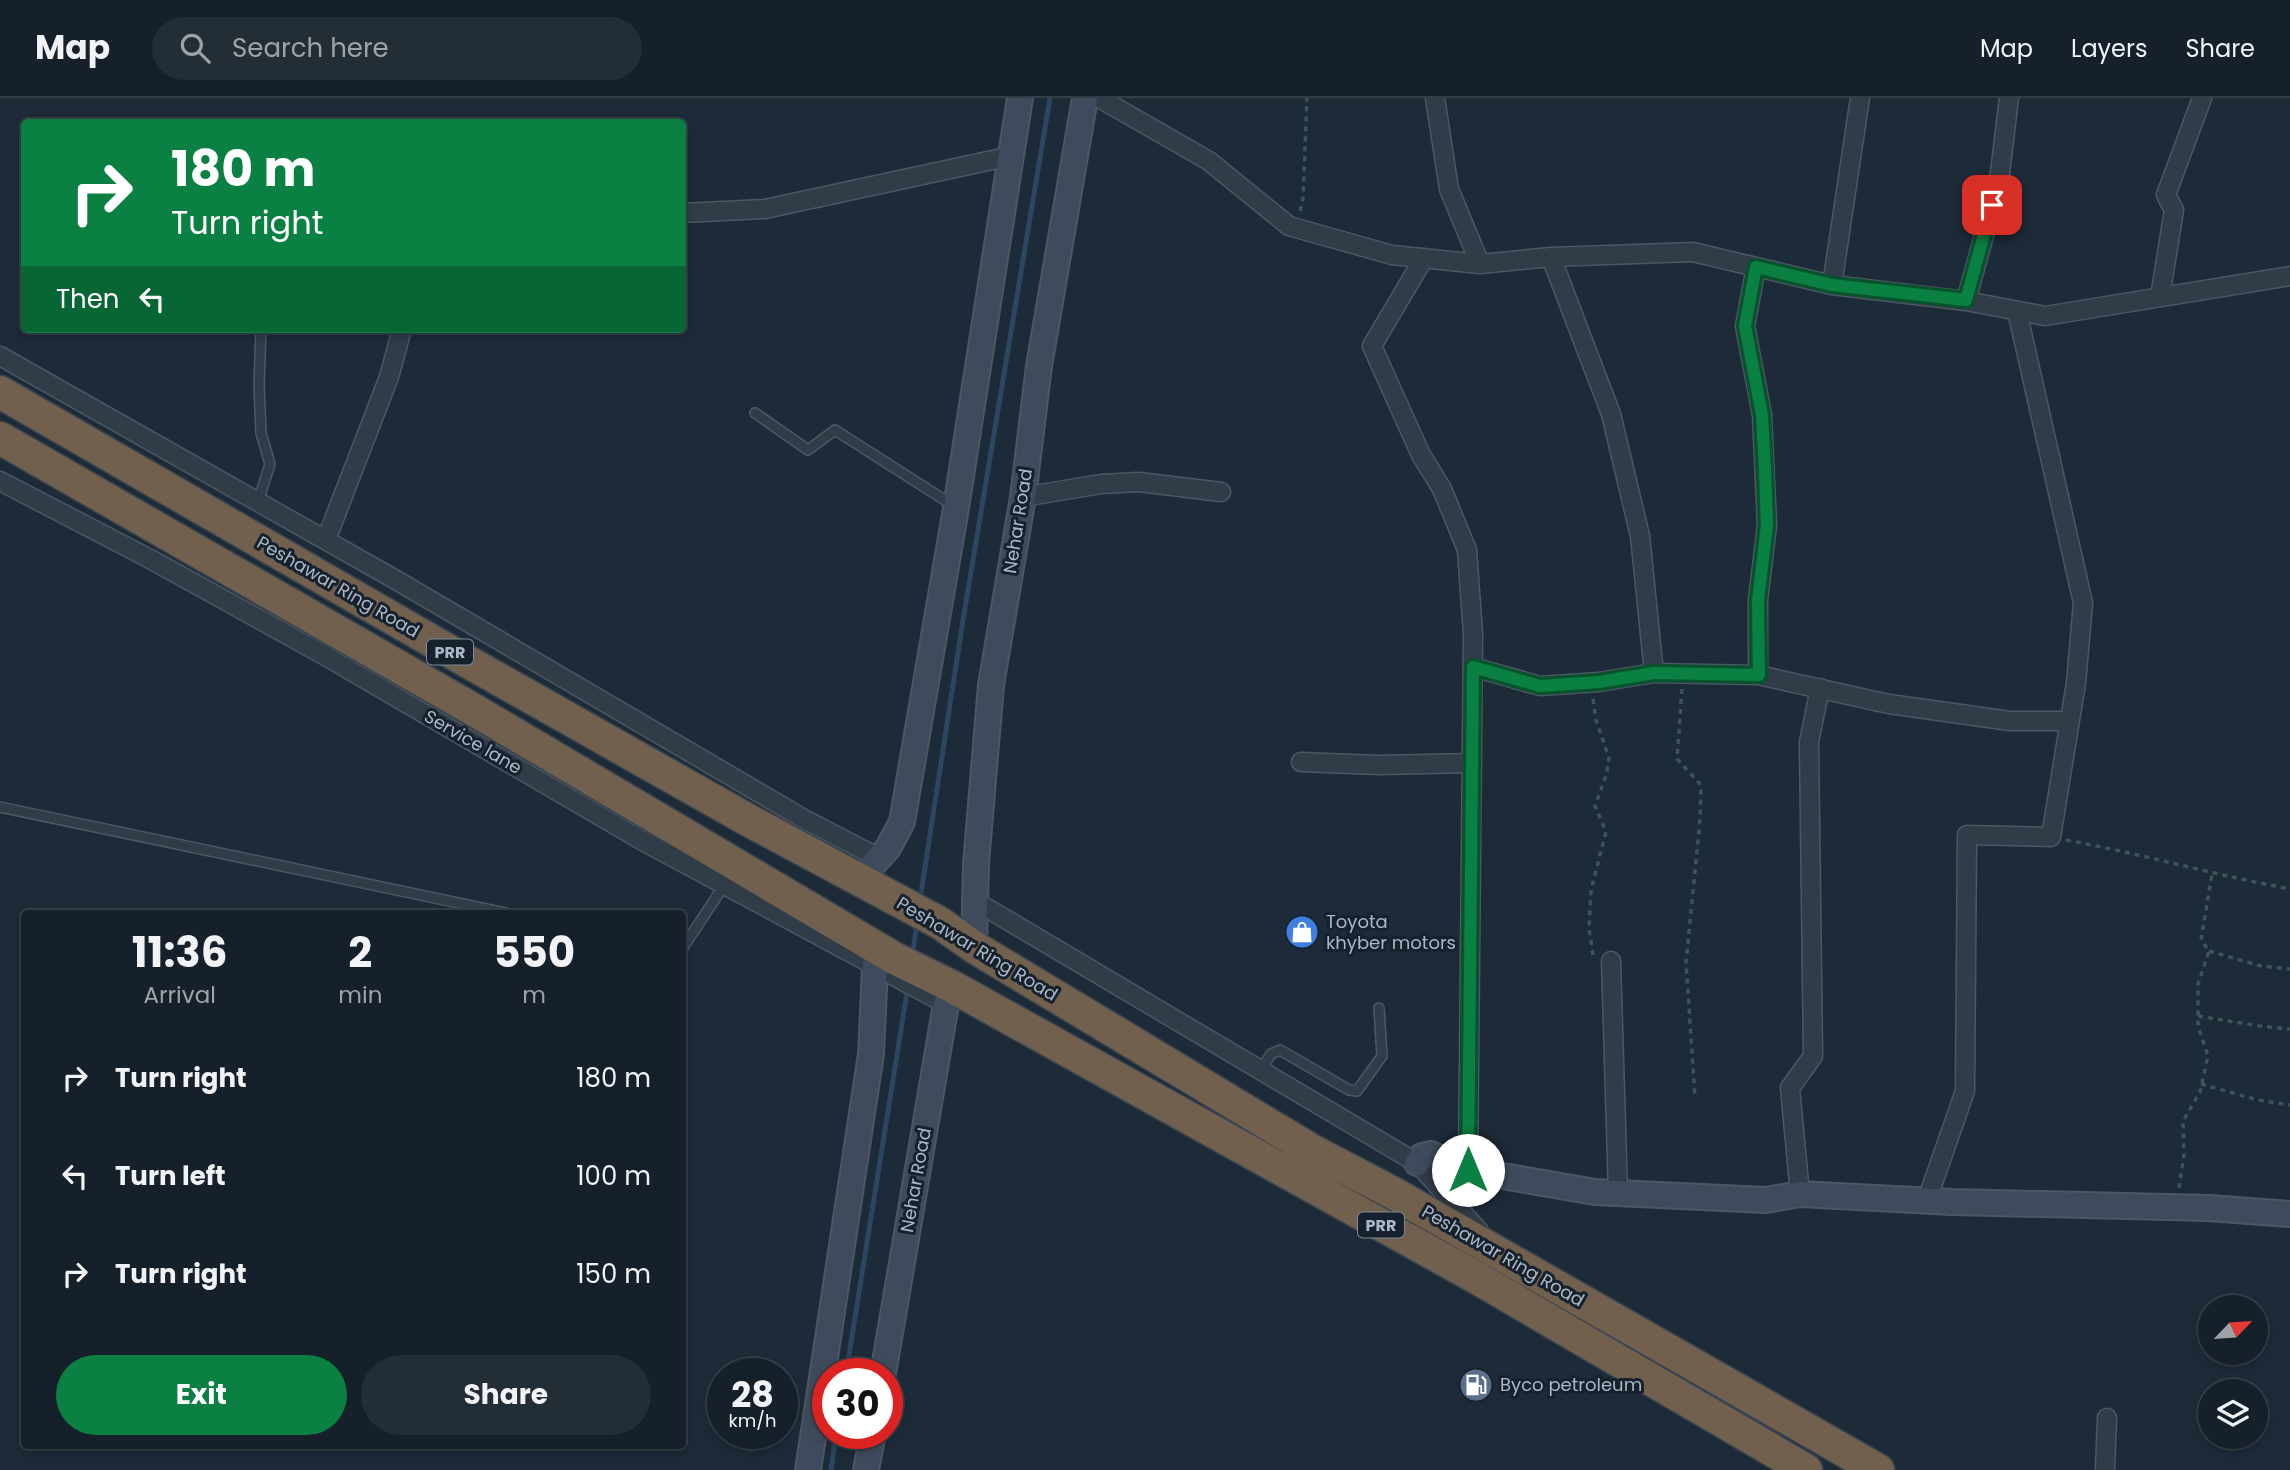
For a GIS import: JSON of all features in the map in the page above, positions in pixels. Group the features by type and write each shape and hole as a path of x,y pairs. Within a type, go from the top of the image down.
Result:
{"highway":[{"name":"Peshawar Ring Road","path":"0,392 470,663 869,869 904,904 940,923 974,947 1313,1151 1395,1194 1878,1470"},
{"name":"Peshawar Ring Road","path":"0,438 474,709 731,874 1465,1271 1806,1470"},
{"path":"67,476 63,461 69,448 82,440"},
{"path":"1648,1377 1661,1374 1667,1362 1664,1349"},
{"path":"1699,1408 1700,1398 1707,1385 1721,1381"}],"main road":[{"path":"869,869 888,848 902,822 956,507 1020,98"},
{"name":"Nehar Road","path":"974,947 976,864 990,685 1023,496 1039,366 1085,98"},
{"path":"808,1470 871,1054 882,956"},
{"name":"Nehar Road","path":"886,1358 944,990"},
{"path":"1417,1163 1422,1156 1431,1154 1468,1170 1595,1192 1766,1200 1800,1194 2175,1207 2290,1214"},
{"path":"866,1470 870,1449"}],"street":[{"path":"1099,98 1209,161 1289,226 1392,255 1480,264 1551,257 1693,252 1832,285 1966,300 2045,316 2290,276"},
{"path":"1435,98 1449,189 1480,264"},
{"path":"1832,285 1860,98"},
{"path":"1966,300 1998,181 2009,98"},
{"path":"2160,297 2174,210 2166,195 2202,98"},
{"path":"686,214 765,209 1010,156"},
{"path":"1551,257 1611,414 1640,536 1654,673"},
{"path":"1424,258 1372,346 1421,455 1442,489 1467,550 1473,634 1468,1170"},
{"path":"1756,267 1745,326 1762,415 1765,470 1767,525 1758,600 1759,675"},
{"path":"1927,1200 1965,1091 1967,835 2050,836 2076,683 2082,603 2017,311"},
{"path":"326,540 389,377 401,333"},
{"path":"0,356 326,540 804,819 869,869"},
{"name":"Service lane","path":"0,481 152,560 310,648 641,840 731,874"},
{"path":"1023,496 1101,484 1139,482 1221,492"},
{"path":"1473,667 1540,686 1590,683 1654,673 1759,675 1889,704 2010,721 2069,721"},
{"path":"1800,1194 1790,1088 1813,1056 1809,742 1820,688"},
{"path":"1301,762 1379,765 1472,763"},
{"path":"975,901 1417,1163 1498,1253"},
{"path":"1611,961 1618,1193"},
{"path":"2105,1470 2108,1418"}],"lane":[{"path":"258,502 270,464 261,433 261,333"},
{"path":"755,413 808,450 835,430 956,507"},
{"path":"0,807 492,910"},
{"path":"686,943 731,874"},
{"path":"1261,1070 1271,1054 1280,1050 1349,1090 1357,1091 1382,1056 1378,1008"}],"path":[{"path":"1295,228 1303,199 1307,98"},
{"path":"1683,673 1677,759 1701,785 1686,963 1695,1098"},
{"path":"1590,683 1596,720 1609,758 1606,776 1595,806 1606,832 1591,890 1590,928 1594,962 1611,961"},
{"path":"2050,836 2123,850 2212,874 2290,889"},
{"path":"2212,874 2201,940 2209,951 2261,966 2290,969"},
{"path":"2175,1207 2184,1155 2183,1121 2200,1092 2208,1056 2198,1026 2198,984 2209,951"},
{"path":"2198,1016 2290,1028"},
{"path":"2201,1084 2258,1100 2290,1105"}],"waterway":[{"path":"920,900 962,626 1050,98"},
{"path":"912,956 917,924"},
{"path":"849,1358 908,986"},
{"path":"831,1470 834,1449"}],"place":[{"name":"Toyota khyber motors","path":"1302,932"},
{"name":"Byco petroleum","path":"1476,1385"}],"route":[{"path":"1468,1170 1473,667 1540,686 1599,682 1654,673 1759,675 1758,600 1767,525 1765,470 1762,415 1745,326 1756,267 1832,285 1966,300 1992,205"}]}
